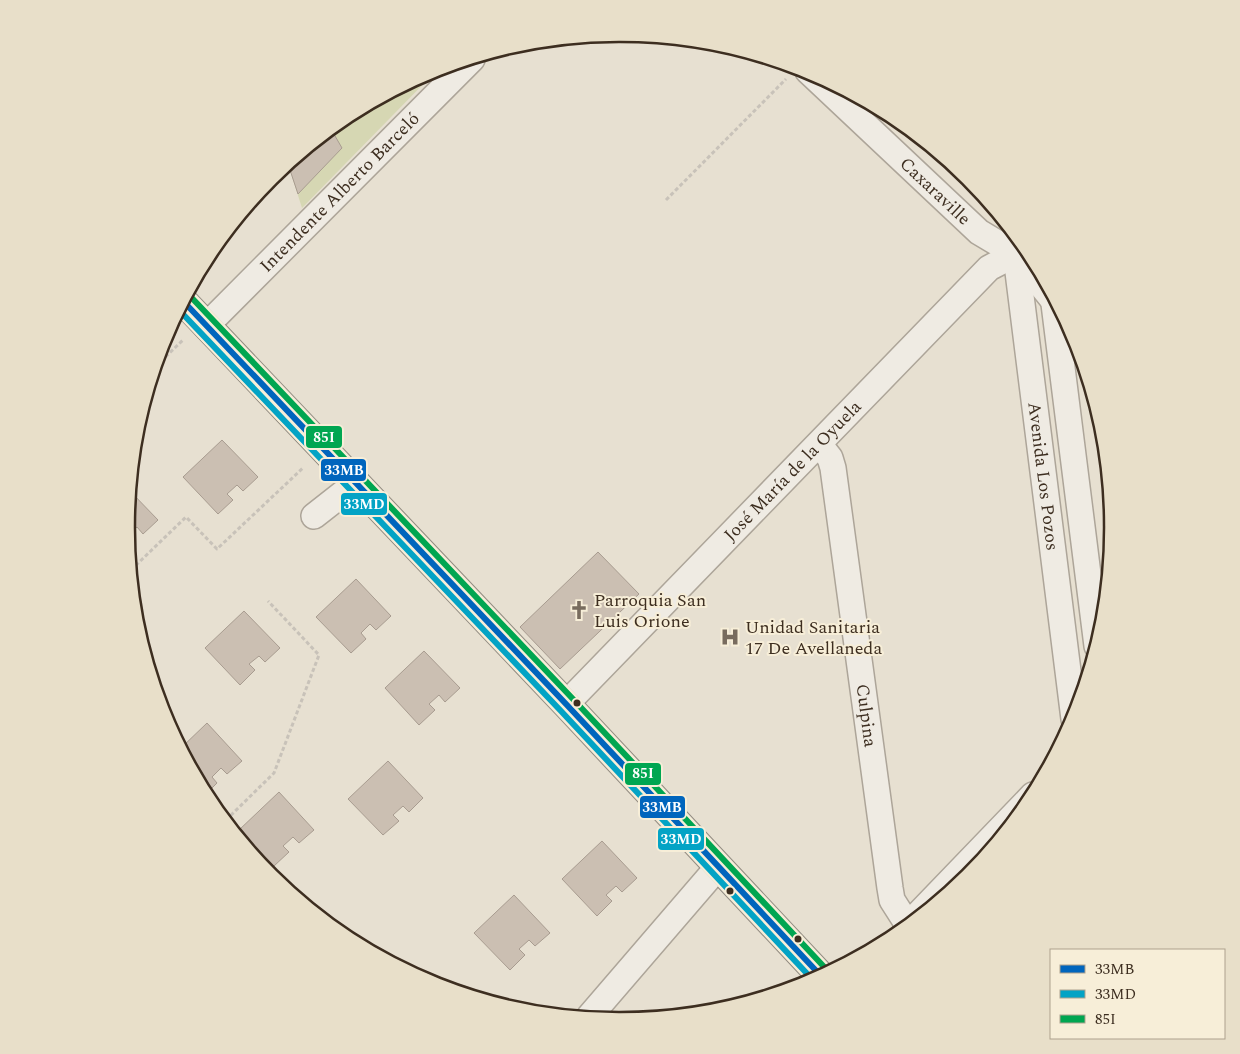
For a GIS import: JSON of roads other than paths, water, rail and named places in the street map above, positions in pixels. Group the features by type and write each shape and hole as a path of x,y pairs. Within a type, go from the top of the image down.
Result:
{"main road":[{"path":"188,307 816,970"}],"street":[{"name":"Intendente Alberto Barceló","path":"206,326 462,69"},
{"name":"Caxaraville","path":"807,80 979,232 1011,242"},
{"name":"José María de la Oyuela","path":"566,704 989,268 1015,247"},
{"name":"Avenida Los Pozos","path":"1019,253 1072,702"},
{"name":"Avenida Los Pozos","path":"1058,320 1094,624"},
{"name":"Culpina","path":"819,444 830,458 833,468 890,888 892,900 903,920"},
{"path":"314,516 356,483"},
{"path":"950,882 984,846"},
{"path":"595,1010 718,867"}],"place":[{"name":"Parroquia San Luis Orione","path":"579,610"},
{"name":"Unidad Sanitaria 17 De Avellaneda","path":"730,637"}]}
